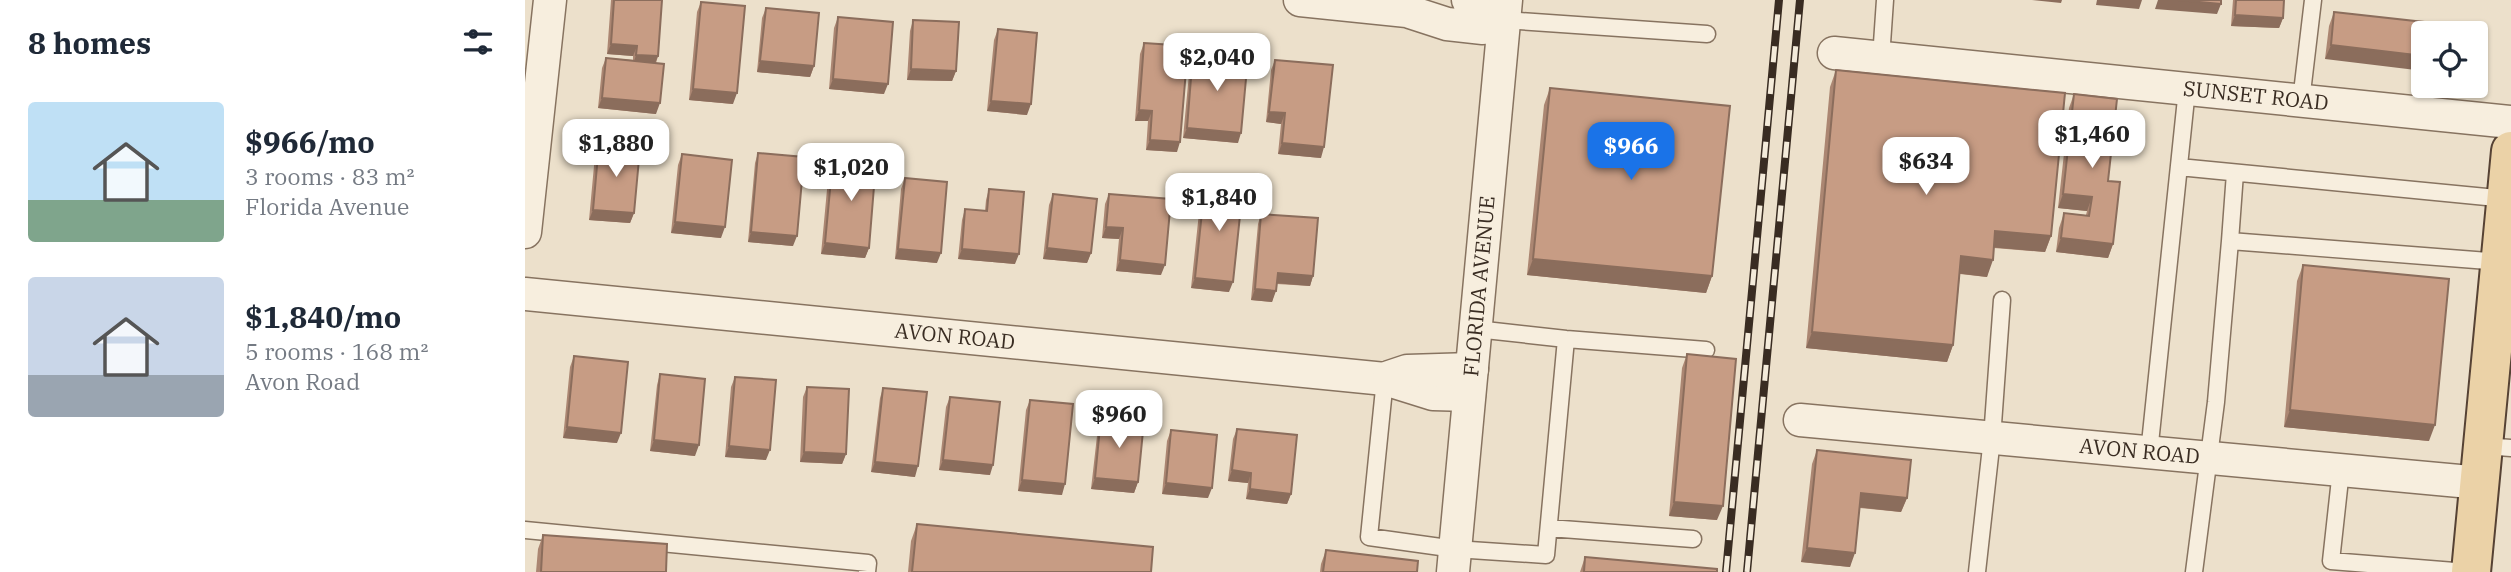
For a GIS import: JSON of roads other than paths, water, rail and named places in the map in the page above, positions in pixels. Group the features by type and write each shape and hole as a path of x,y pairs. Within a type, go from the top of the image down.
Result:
{"main road":[{"path":"2469,572 2481,483 2498,447 2495,386 2501,262 2509,199 2511,151"}],"street":[{"path":"526,219 550,0"},
{"path":"1300,0 1408,5 1438,0"},
{"path":"1468,0 1505,10"},
{"path":"1408,5 1447,24 1483,28 1505,10"},
{"name":"FLORIDA AVENUE","path":"1454,561 1505,10"},
{"name":"SUNSET ROAD","path":"1834,53 2511,122"},
{"name":"AVON ROAD","path":"525,293 1385,379 1407,371 1471,382"},
{"name":"AVON ROAD","path":"1800,420 2481,483"}],"lane":[{"path":"1881,58 1885,0"},
{"path":"2301,101 2313,0"},
{"path":"1505,10 1707,34"},
{"path":"2149,453 2187,89"},
{"path":"2179,167 2509,199"},
{"path":"2194,572 2209,458 2235,173"},
{"path":"2230,241 2501,262"},
{"path":"1977,572 2002,300"},
{"path":"1476,329 1706,350"},
{"path":"1385,379 1369,537 1454,561 1546,555 1566,339"},
{"path":"2341,470 2331,566 2469,572"},
{"path":"1549,528 1693,539"},
{"path":"525,530 868,563 867,572"}],"railway":[{"path":"1726,572 1779,0"},
{"path":"1747,572 1800,0"}]}
